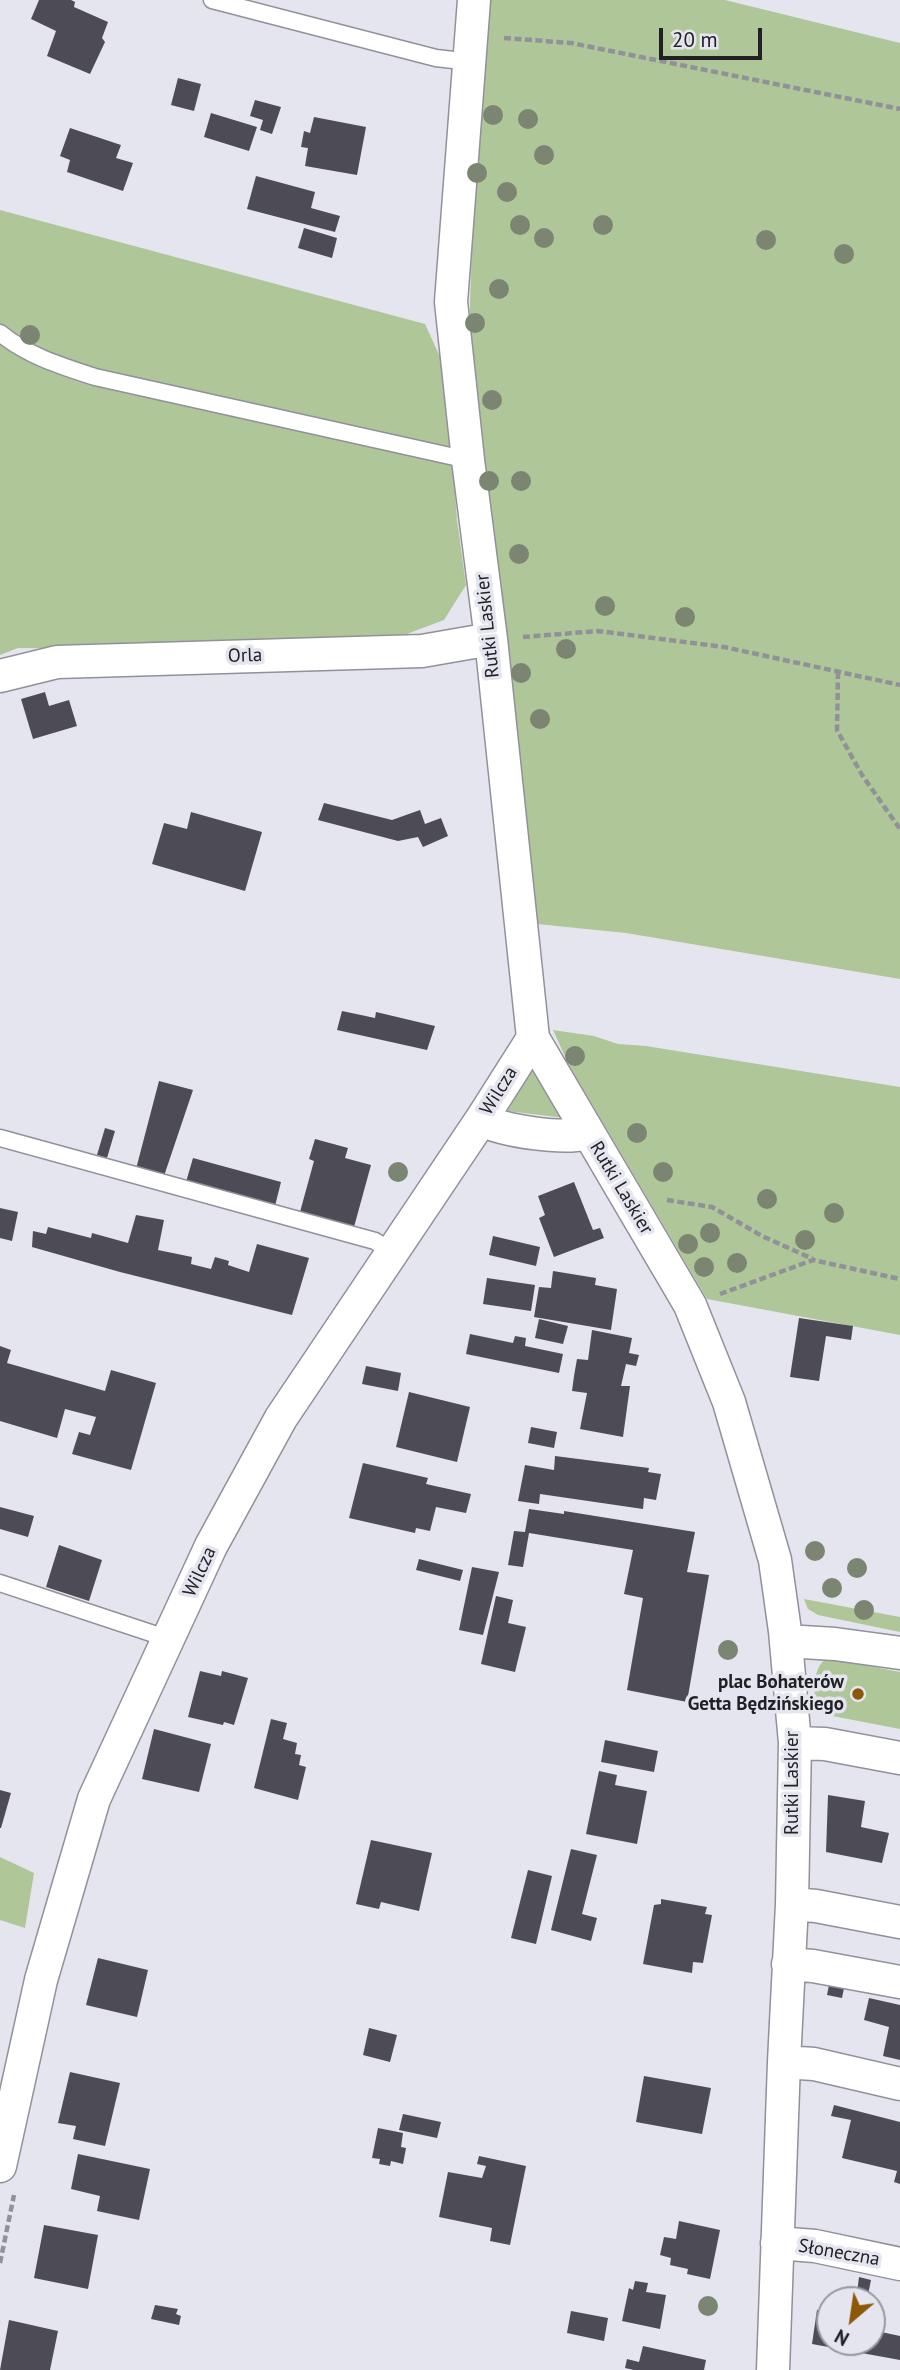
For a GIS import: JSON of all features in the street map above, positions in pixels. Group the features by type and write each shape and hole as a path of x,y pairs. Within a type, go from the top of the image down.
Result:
{"street":[{"name":"Rutki Laskier","path":"474,0 451,302 491,639 533,1038 690,1305 729,1402 775,1560 786,1642 795,1743 792,1904 783,2062 774,2370"},
{"name":"Orla","path":"0,676 57,662 422,651 491,639"},
{"name":"Wilcza","path":"8,2176 41,1980 94,1799 211,1546 281,1418 393,1253 533,1038"},
{"path":"481,1120 496,1127 573,1137 588,1133"},
{"path":"786,1642 835,1644 900,1653"},
{"path":"795,1743 825,1744 900,1758"},
{"path":"792,1904 900,1922"},
{"path":"789,1964 900,1982"},
{"path":"783,2062 814,2064 900,2084"},
{"name":"Słoneczna","path":"777,2243 815,2246 900,2264"}],"lane":[{"path":"212,0 436,58 471,48"},
{"path":"0,333 15,345 47,362 95,377 468,460"},
{"path":"0,1138 375,1241 393,1253"},
{"path":"0,1583 169,1639"}],"path":[{"path":"471,48 571,43 900,109"},
{"path":"491,639 598,631 724,647 900,685"},
{"path":"838,672 837,730 862,775 900,829"},
{"path":"660,1199 712,1207 762,1236 813,1260 900,1279"},
{"path":"690,1305 813,1260"},
{"path":"0,2263 8,2176"}],"green space":[{"path":"488,0 725,0 900,43 900,979 626,933 537,924 468,374 473,203"},
{"path":"0,210 425,324 446,370 457,520 466,585 444,620 404,635 109,649 18,648 0,655"},
{"path":"553,1030 594,1036 618,1044 646,1046 900,1087 900,1335 707,1299 569,1065"},
{"path":"536,1065 565,1118 507,1111"},
{"path":"804,1599 900,1617 900,1632 818,1615 808,1609"},
{"name":"plac Bohaterów Getta Będzińskiego","path":"828,1658 900,1672 900,1729 822,1714 816,1702 814,1684 818,1668"},
{"path":"0,1857 34,1873 25,1928 0,1920"}],"building":[{"path":"39,0 71,0 75,2 74,7 108,22 102,38 105,42 90,74 47,56 56,31 31,19"},
{"path":"178,78 201,84 194,111 171,105"},
{"path":"255,100 281,107 272,134 260,130 263,120 250,116"},
{"path":"211,113 257,127 249,151 204,137"},
{"path":"314,117 366,127 357,175 305,166 308,148 301,147 304,131 310,133"},
{"path":"70,128 121,145 116,158 133,163 123,191 67,172 70,160 60,156"},
{"path":"256,176 315,192 311,208 340,216 335,232 247,209"},
{"path":"304,228 337,238 332,258 298,248"},
{"path":"45,692 49,706 69,700 77,726 33,739 21,699"},
{"path":"324,803 392,820 420,810 425,824 441,818 448,836 423,847 418,837 398,841 318,820"},
{"path":"191,812 262,832 245,891 152,864 164,823 187,829"},
{"path":"342,1011 375,1018 376,1012 435,1026 427,1050 337,1030"},
{"path":"159,1081 193,1090 164,1176 136,1169"},
{"path":"105,1128 115,1131 107,1158 97,1155"},
{"path":"315,1139 348,1148 345,1158 371,1165 354,1227 300,1212 314,1161 309,1159"},
{"path":"193,1158 281,1182 275,1206 186,1182"},
{"path":"574,1182 593,1230 600,1228 604,1238 554,1257 539,1218 545,1215 538,1196"},
{"path":"0,1208 18,1212 12,1241 0,1238"},
{"path":"136,1215 164,1220 158,1250 192,1257 191,1264 211,1269 215,1257 249,1272 257,1244 309,1258 292,1315 32,1247 33,1231 46,1234 48,1227 91,1238 92,1233 128,1243"},
{"path":"493,1236 540,1247 536,1266 489,1255"},
{"path":"553,1271 596,1278 595,1285 617,1289 611,1330 534,1317 539,1287 551,1288"},
{"path":"487,1278 535,1285 531,1311 483,1304"},
{"path":"799,1318 853,1326 851,1340 826,1336 819,1381 790,1377"},
{"path":"539,1319 568,1326 563,1344 535,1338"},
{"path":"592,1330 632,1338 629,1353 639,1355 636,1366 626,1364 621,1386 630,1386 623,1437 580,1429 587,1393 572,1391 577,1359 588,1360"},
{"path":"470,1334 513,1343 515,1336 526,1338 525,1346 563,1354 559,1373 466,1354"},
{"path":"0,1346 11,1350 7,1363 105,1391 111,1370 156,1383 131,1470 72,1454 79,1432 90,1435 96,1417 65,1409 57,1438 0,1421"},
{"path":"366,1366 401,1373 398,1391 362,1384"},
{"path":"409,1392 470,1407 457,1462 396,1447"},
{"path":"531,1427 557,1432 554,1448 528,1443"},
{"path":"555,1456 649,1468 648,1472 661,1474 656,1500 644,1498 643,1509 540,1494 539,1504 518,1501 525,1465 554,1470"},
{"path":"363,1463 428,1478 426,1484 471,1494 466,1513 436,1507 430,1531 416,1528 415,1533 349,1518"},
{"path":"0,1507 34,1516 28,1537 0,1529"},
{"path":"529,1509 564,1514 564,1511 695,1532 687,1572 709,1575 687,1702 627,1690 643,1598 624,1594 633,1550 529,1533 523,1567 508,1565 514,1531 525,1532"},
{"path":"59,1545 102,1560 89,1601 46,1587"},
{"path":"419,1559 463,1570 460,1581 416,1570"},
{"path":"472,1567 499,1572 483,1635 459,1630"},
{"path":"496,1596 513,1600 508,1623 526,1627 515,1672 481,1664"},
{"path":"200,1671 221,1676 222,1671 248,1678 234,1725 188,1717"},
{"path":"271,1719 287,1723 283,1739 297,1743 295,1754 301,1755 299,1765 306,1767 298,1800 254,1788"},
{"path":"154,1729 211,1744 199,1792 142,1779"},
{"path":"605,1740 658,1751 654,1772 601,1762"},
{"path":"599,1771 617,1775 615,1785 647,1791 637,1844 586,1834"},
{"path":"0,1790 11,1793 1,1828 0,1828"},
{"path":"828,1795 865,1801 861,1827 889,1833 882,1863 826,1852"},
{"path":"371,1840 432,1853 419,1911 381,1902 379,1909 356,1904"},
{"path":"571,1849 597,1855 582,1914 597,1918 591,1941 551,1930"},
{"path":"528,1870 552,1876 536,1944 511,1938"},
{"path":"661,1899 707,1907 705,1914 712,1915 703,1963 693,1962 692,1973 643,1964 654,1905 661,1904"},
{"path":"98,1958 148,1970 137,2017 86,2005"},
{"path":"830,1980 845,1983 842,1998 827,1995"},
{"path":"869,1998 900,2005 900,2060 883,2056 889,2027 864,2020"},
{"path":"369,2028 397,2035 390,2062 363,2055"},
{"path":"70,2072 120,2083 105,2146 73,2139 76,2126 58,2123"},
{"path":"644,2076 711,2088 702,2134 636,2122"},
{"path":"834,2105 900,2122 900,2184 894,2182 897,2171 842,2158 851,2120 831,2116"},
{"path":"403,2114 441,2122 437,2138 399,2130"},
{"path":"378,2128 403,2133 401,2147 406,2148 403,2164 391,2161 390,2166 379,2164 380,2159 372,2158"},
{"path":"78,2154 150,2169 139,2220 97,2211 100,2196 71,2189"},
{"path":"479,2156 526,2166 510,2245 490,2241 492,2228 439,2217 448,2172 482,2178 486,2166 477,2164"},
{"path":"679,2221 720,2230 710,2279 687,2274 688,2269 670,2265 671,2258 660,2255 664,2237 676,2239"},
{"path":"44,2225 98,2235 88,2289 34,2278"},
{"path":"859,2277 871,2280 870,2286 858,2286"},
{"path":"635,2281 648,2283 646,2292 666,2295 660,2329 622,2321 629,2288 633,2290"},
{"path":"155,2305 178,2309 176,2314 181,2316 179,2325 151,2319"},
{"path":"571,2311 608,2318 604,2341 567,2333"},
{"path":"816,2317 816,2345 812,2344"},
{"path":"9,2320 58,2331 50,2370 0,2370"},
{"path":"886,2333 900,2336 900,2360 878,2356 886,2356"},
{"path":"643,2346 706,2360 704,2370 625,2368 627,2359 639,2362"}],"place":[{"name":"plac Bohaterów Getta Będzińskiego","path":"858,1694"}]}
